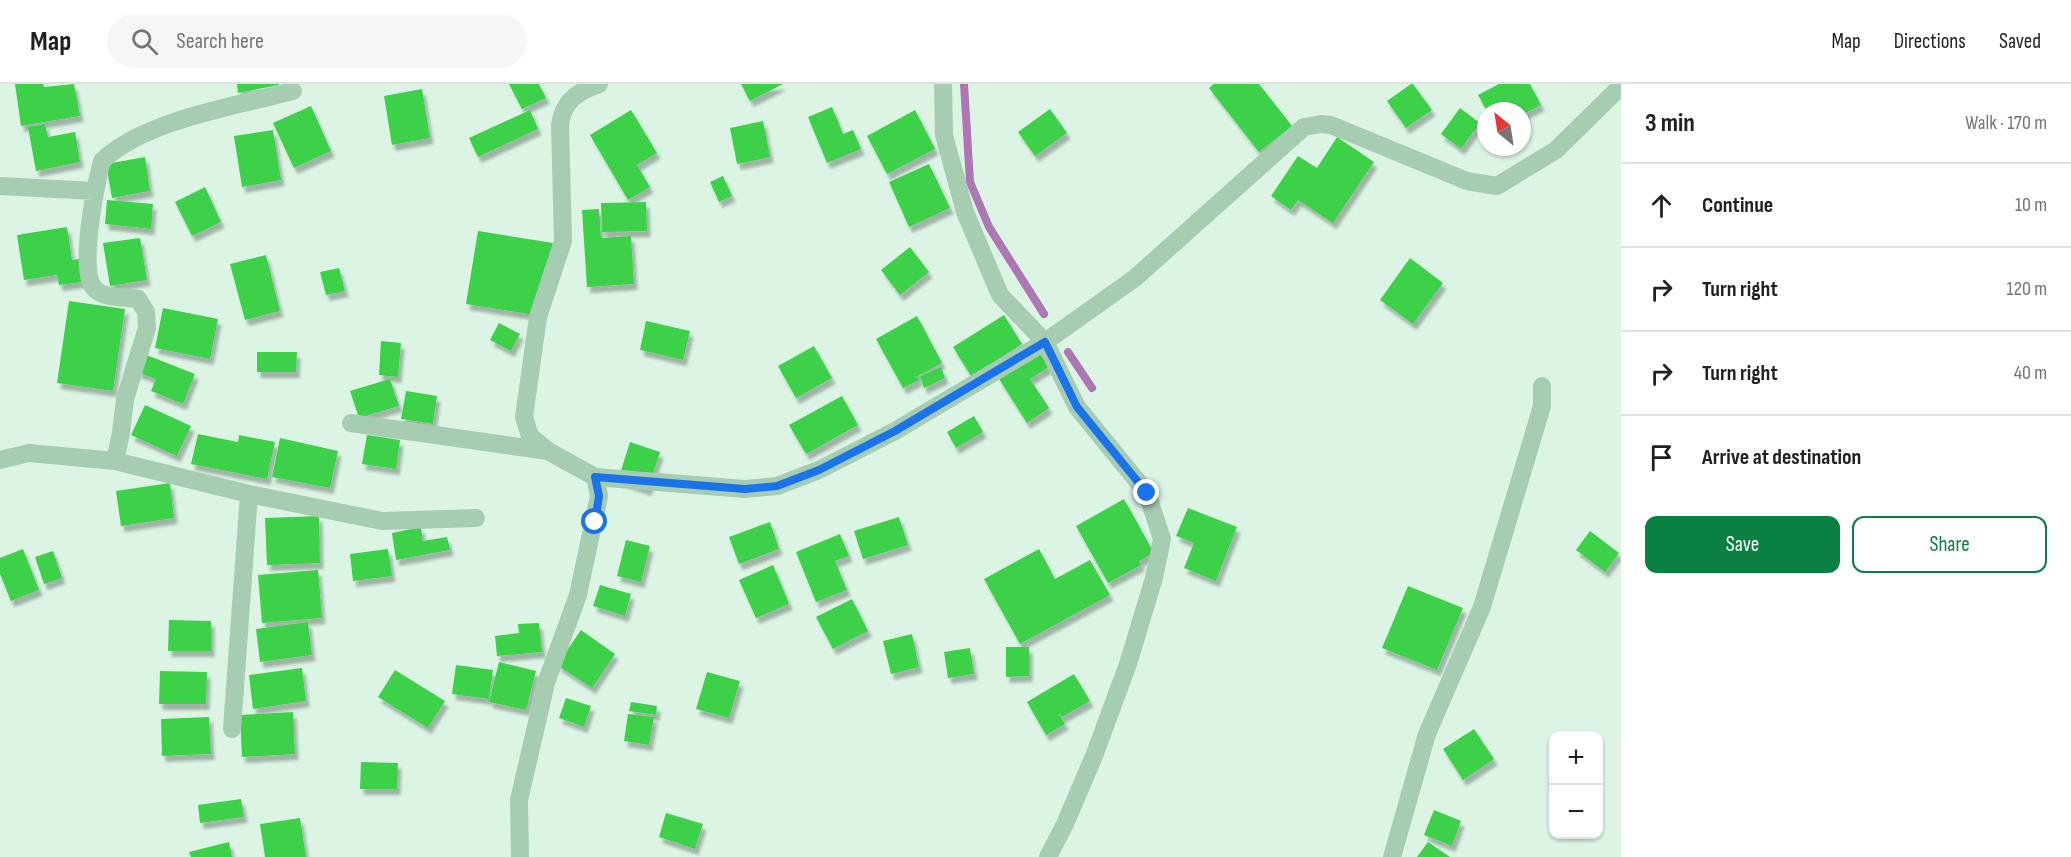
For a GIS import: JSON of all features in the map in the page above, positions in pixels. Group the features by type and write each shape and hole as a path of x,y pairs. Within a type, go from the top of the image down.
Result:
{"street":[{"path":"599,84 586,89 568,102 562,111 560,125 562,241 538,317 524,417 530,436 548,451 595,477 745,489 777,486 819,470 895,431 1045,342 1135,278 1304,127 1331,125 1467,181 1497,186 1556,150 1621,86"},
{"path":"943,84 944,135 965,212 1000,296 1045,342 1077,407 1147,493 1162,539 1154,578 1128,664 1094,756 1048,857"},
{"path":"115,461 121,433 124,399 147,328 146,312 138,299 105,295 93,287 86,268 94,190 102,161 147,132 184,119 292,91"},
{"path":"0,186 94,190"},
{"path":"1392,857 1427,734 1482,607 1542,406 1542,386"},
{"path":"351,423 548,451"},
{"path":"0,460 29,453 115,461 249,494 382,521 476,518"},
{"path":"520,857 519,800 546,683 578,595 599,496 595,477"},
{"path":"232,729 249,494"}],"building":[{"path":"15,84 43,84 44,87 74,84 80,116 21,126"},
{"path":"237,84 279,84 279,85 238,93"},
{"path":"509,84 539,84 546,98 522,109"},
{"path":"741,84 783,84 750,101"},
{"path":"1214,84 1259,84 1292,126 1259,152 1209,88"},
{"path":"1411,84 1432,110 1406,128 1387,101"},
{"path":"1499,84 1530,84 1541,105 1531,110 1531,102 1482,102 1478,95"},
{"path":"422,89 430,138 392,145 384,96"},
{"path":"311,106 331,151 294,168 273,123"},
{"path":"832,107 843,134 853,130 861,149 827,163 808,117"},
{"path":"1460,108 1477,121 1477,127 1461,149 1441,134"},
{"path":"1050,109 1067,133 1035,156 1018,132"},
{"path":"530,110 538,129 478,157 469,138"},
{"path":"631,110 657,153 637,165 650,187 628,200 590,135"},
{"path":"915,110 935,149 887,174 867,136"},
{"path":"763,121 770,157 737,164 730,128"},
{"path":"45,124 48,137 75,132 80,162 36,171 28,127"},
{"path":"273,130 281,180 242,187 234,136"},
{"path":"1337,137 1374,162 1333,223 1298,200 1291,210 1271,196 1298,156 1317,168"},
{"path":"145,157 150,191 112,198 106,164"},
{"path":"929,164 950,208 909,227 889,182"},
{"path":"723,176 732,196 719,202 710,182"},
{"path":"205,187 221,222 192,236 175,202"},
{"path":"107,200 153,204 151,229 105,224"},
{"path":"646,202 647,231 602,232 601,203"},
{"path":"599,209 601,238 631,236 634,284 587,287 582,210"},
{"path":"67,227 72,260 79,259 82,282 59,285 57,275 24,280 17,235"},
{"path":"478,231 553,243 541,316 466,304"},
{"path":"140,238 147,280 110,286 103,243"},
{"path":"910,247 929,272 900,295 881,270"},
{"path":"266,255 280,311 245,320 230,264"},
{"path":"1410,258 1443,283 1413,324 1380,300"},
{"path":"339,268 345,291 326,295 320,272"},
{"path":"69,301 125,309 113,391 57,383"},
{"path":"163,308 218,319 210,359 155,348"},
{"path":"1004,315 1022,344 971,376 953,347"},
{"path":"917,316 942,363 914,378 918,377 919,380 903,388 876,339"},
{"path":"646,321 690,331 683,360 640,350"},
{"path":"499,323 520,334 511,351 490,340"},
{"path":"381,341 401,343 398,377 379,375"},
{"path":"814,346 832,378 796,398 778,366"},
{"path":"257,352 297,352 296,372 257,372"},
{"path":"1039,352 1049,367 1030,379 1049,408 1027,423 999,379"},
{"path":"144,354 195,374 183,404 151,391 156,379 137,372"},
{"path":"941,367 945,378 924,388 920,376"},
{"path":"390,379 399,406 359,418 350,391"},
{"path":"406,391 437,396 433,424 401,419"},
{"path":"842,396 858,425 806,454 789,425"},
{"path":"145,405 191,426 177,456 131,435"},
{"path":"974,416 983,432 956,448 947,432"},
{"path":"198,434 238,442 239,435 275,442 267,479 191,464"},
{"path":"367,435 400,440 396,469 362,464"},
{"path":"280,438 338,451 330,488 272,477"},
{"path":"630,442 660,452 648,490 618,480"},
{"path":"170,483 174,518 121,526 116,491"},
{"path":"1124,499 1154,553 1139,561 1141,565 1108,583 1076,526"},
{"path":"1188,508 1237,527 1216,581 1184,568 1194,543 1176,536"},
{"path":"319,516 320,563 267,565 265,518"},
{"path":"899,517 908,545 863,559 854,531"},
{"path":"770,522 779,549 739,564 729,537"},
{"path":"421,527 423,541 447,537 450,550 396,560 392,533"},
{"path":"1590,531 1619,553 1605,572 1576,550"},
{"path":"840,534 849,556 835,561 847,590 816,602 796,552"},
{"path":"626,540 650,546 641,582 617,576"},
{"path":"23,549 39,590 11,601 0,574 0,558"},
{"path":"388,549 392,576 353,581 350,554"},
{"path":"1039,549 1055,579 1090,560 1110,595 1020,644 984,579"},
{"path":"53,551 62,578 44,584 35,557"},
{"path":"773,565 789,604 756,618 739,580"},
{"path":"318,570 322,618 262,623 258,575"},
{"path":"600,585 631,594 625,616 593,606"},
{"path":"1408,586 1463,608 1437,670 1382,648"},
{"path":"852,599 868,631 833,649 816,617"},
{"path":"169,620 211,621 211,651 168,651"},
{"path":"308,622 312,655 260,662 256,629"},
{"path":"539,623 542,652 497,656 495,636 519,633 518,624"},
{"path":"581,630 615,654 592,688 557,665"},
{"path":"912,634 919,667 891,674 883,641"},
{"path":"1006,647 1029,647 1029,676 1006,677"},
{"path":"970,648 974,674 948,678 944,652"},
{"path":"499,662 536,671 526,710 489,702"},
{"path":"456,665 493,670 489,699 452,694"},
{"path":"302,668 306,701 253,709 249,675"},
{"path":"395,670 445,701 428,728 378,697"},
{"path":"160,671 207,672 206,704 159,704"},
{"path":"707,672 740,681 729,718 696,709"},
{"path":"1074,674 1090,701 1062,717 1058,712 1065,724 1046,735 1027,702"},
{"path":"566,698 591,706 584,727 559,718"},
{"path":"631,702 657,706 656,715 629,711"},
{"path":"293,712 295,754 242,757 240,715"},
{"path":"628,714 654,717 649,745 624,741"},
{"path":"209,717 211,754 162,756 161,719"},
{"path":"1474,729 1494,759 1463,780 1443,749"},
{"path":"361,762 398,763 397,789 360,789"},
{"path":"241,799 244,817 200,823 198,805"},
{"path":"1434,810 1461,821 1452,846 1424,835"},
{"path":"666,813 703,824 695,849 659,837"},
{"path":"300,818 306,857 265,857 260,824"},
{"path":"229,842 232,857 191,857 189,852"},
{"path":"1428,842 1450,857 1417,857"}],"waterway":[{"path":"964,84 970,182 989,227 1044,314"},
{"path":"1068,352 1092,388"}],"route":[{"path":"595,522 599,496 595,477 745,489 777,486 819,470 895,431 1045,342 1077,407 1147,493"}]}
